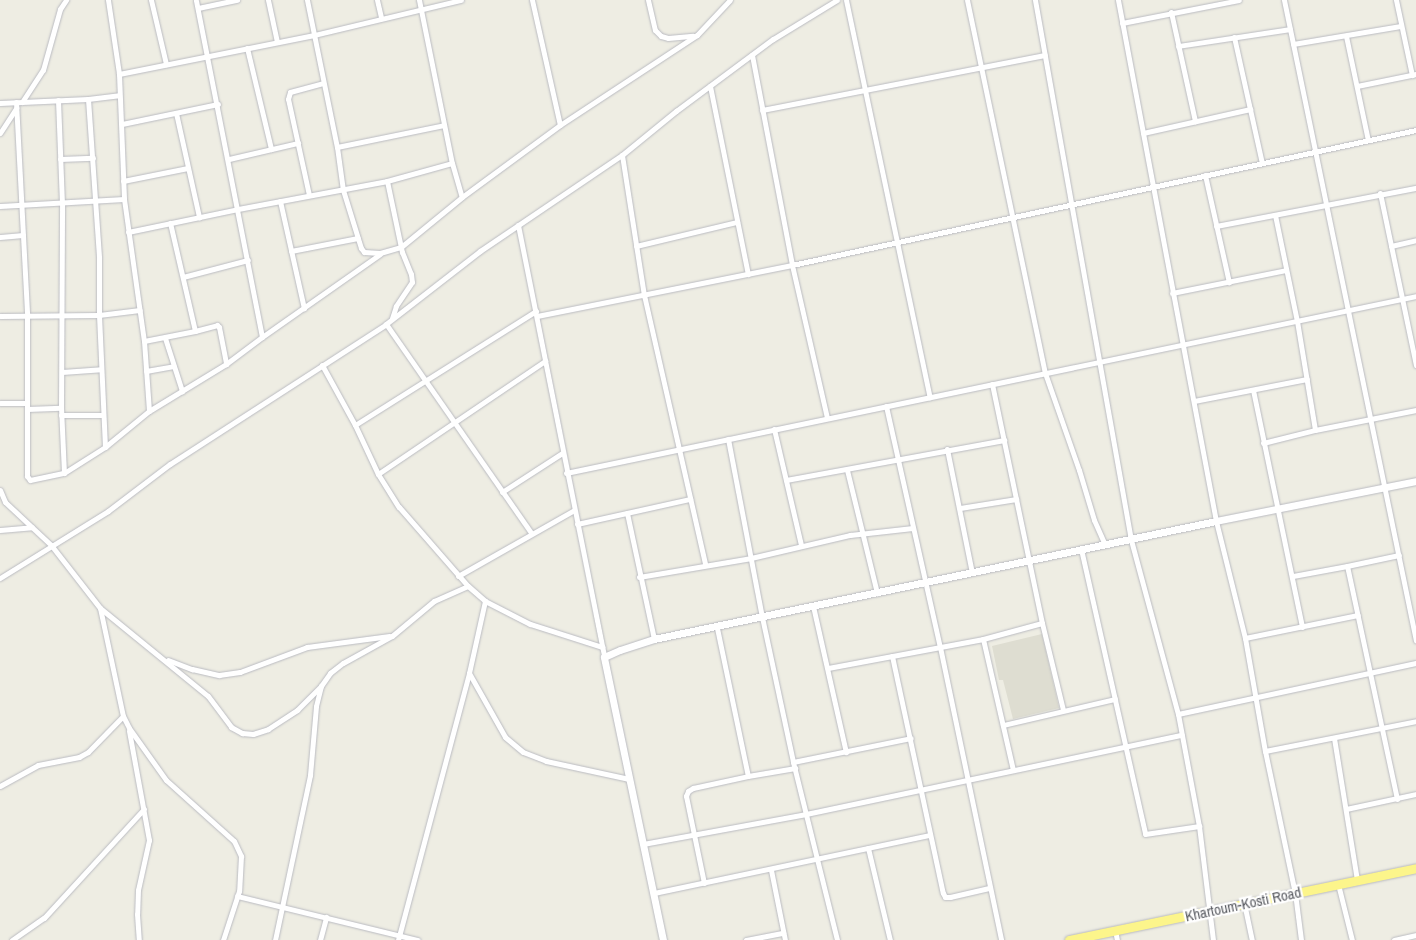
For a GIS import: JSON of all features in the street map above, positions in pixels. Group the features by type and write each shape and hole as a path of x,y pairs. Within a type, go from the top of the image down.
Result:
{"highway":[{"name":"Khartoum-Kosti Road","path":"1069,940 1416,868"}],"street":[{"path":"59,0 60,10"},
{"path":"0,133 43,70 60,10 66,0"},
{"path":"108,0 119,74 124,199 144,341 149,411"},
{"path":"151,0 166,64"},
{"path":"196,0 229,159 262,337"},
{"path":"198,8 237,0"},
{"path":"268,0 277,42"},
{"path":"307,0 337,147 343,190 364,252 380,254"},
{"path":"377,0 381,18"},
{"path":"419,0 452,163 462,197"},
{"path":"119,74 314,34 461,0"},
{"path":"532,0 560,126"},
{"path":"648,0 655,30 660,36 675,38 696,35"},
{"path":"18,104 27,316 28,478 30,480 64,473 104,447 149,411 226,364 380,254 401,247 462,197 560,126 696,35 730,0"},
{"path":"0,578 50,545 108,511 170,464 386,324 480,251 622,155 773,39 837,0"},
{"path":"846,0 930,397"},
{"path":"967,0 979,66 1014,217 1045,373 1079,470 1094,520 1105,544"},
{"path":"1034,0 1131,540 1182,735 1199,826 1213,940"},
{"path":"1118,0 1216,520 1245,638 1265,751 1295,893 1301,940"},
{"path":"1122,23 1239,0"},
{"path":"1284,0 1317,151 1326,204 1416,641"},
{"path":"1356,86 1414,75 1396,0"},
{"path":"1171,12 1195,122"},
{"path":"1293,44 1402,26"},
{"path":"1178,46 1290,29"},
{"path":"1346,36 1368,140"},
{"path":"1234,37 1262,163"},
{"path":"247,48 271,149"},
{"path":"752,55 792,265 828,418"},
{"path":"762,110 979,66 1045,55"},
{"path":"308,195 288,99 290,92 323,83"},
{"path":"710,86 748,274"},
{"path":"0,103 18,104 119,95"},
{"path":"88,99 96,202 104,447"},
{"path":"58,100 62,204 63,314 61,415 64,473"},
{"path":"122,124 218,104"},
{"path":"1143,133 1250,109"},
{"path":"176,113 199,217"},
{"path":"337,147 444,124"},
{"path":"356,425 536,313 644,295 792,265 1416,130"},
{"path":"229,159 298,143"},
{"path":"622,155 644,295 705,564"},
{"path":"60,159 93,158"},
{"path":"128,232 238,208 387,181 452,163"},
{"path":"123,181 188,168"},
{"path":"1205,175 1229,282"},
{"path":"387,181 401,247 412,274 412,282 396,306 392,319"},
{"path":"1216,226 1380,193 1416,188"},
{"path":"1380,193 1416,365"},
{"path":"0,206 124,199"},
{"path":"280,201 304,308"},
{"path":"1275,215 1297,321 1315,430"},
{"path":"636,246 737,222"},
{"path":"170,223 194,331"},
{"path":"518,226 566,473 664,940"},
{"path":"0,237 23,235"},
{"path":"291,251 358,238"},
{"path":"1391,246 1416,240"},
{"path":"183,277 248,260"},
{"path":"1172,293 1286,270"},
{"path":"566,473 1416,296"},
{"path":"0,316 99,314 140,310"},
{"path":"386,324 531,533"},
{"path":"144,341 166,338 217,325 219,326 226,364"},
{"path":"166,338 182,391"},
{"path":"378,474 545,361"},
{"path":"322,365 356,425 378,474 399,507 458,576 485,601 530,624 602,648"},
{"path":"146,370 174,366"},
{"path":"62,372 101,369"},
{"path":"1194,401 1307,379"},
{"path":"992,384 1042,623 1063,710"},
{"path":"1252,390 1302,627"},
{"path":"0,403 61,408"},
{"path":"886,406 940,647 1001,940"},
{"path":"1263,443 1315,430 1416,410"},
{"path":"61,415 103,415"},
{"path":"774,429 801,545"},
{"path":"728,439 762,617 794,765 837,940"},
{"path":"786,480 899,461 946,449 1004,440"},
{"path":"946,449 960,508 972,574"},
{"path":"502,492 562,453"},
{"path":"847,470 876,593"},
{"path":"604,657 654,639 717,628 925,582 972,574 1081,549 1131,540 1216,520 1416,481"},
{"path":"0,490 5,502 50,545 100,608 164,658 208,696 231,727 242,733 253,734 268,729 297,710 321,686 330,673 343,663 392,636 434,601 468,586"},
{"path":"577,524 690,499"},
{"path":"960,508 1016,499"},
{"path":"458,576 574,510"},
{"path":"627,513 639,577 654,639"},
{"path":"0,530 32,527"},
{"path":"639,577 705,564 751,558 801,545 862,534 913,528"},
{"path":"1081,549 1145,834 1199,826"},
{"path":"1292,576 1399,555"},
{"path":"1347,566 1397,799"},
{"path":"399,938 469,673 485,601"},
{"path":"813,606 846,752"},
{"path":"100,608 123,716 128,728 149,840 138,890 139,940"},
{"path":"1410,611 1416,609"},
{"path":"1245,638 1358,616"},
{"path":"828,668 983,639 1042,623"},
{"path":"717,628 748,776"},
{"path":"164,658 192,669 219,675 240,672 306,647 392,636"},
{"path":"983,639 1013,770"},
{"path":"892,656 945,897 989,888"},
{"path":"1178,714 1416,663"},
{"path":"469,673 505,737 523,752 546,761 629,779"},
{"path":"275,940 310,774 316,706 321,686"},
{"path":"1003,725 1115,699"},
{"path":"0,786 38,765 79,757 88,752 123,716"},
{"path":"1265,751 1416,721"},
{"path":"128,728 166,780 234,841 241,856 241,873 237,896 223,940"},
{"path":"643,844 806,814 1182,735"},
{"path":"704,883 686,796 688,791 693,788 911,738"},
{"path":"1334,738 1357,880"},
{"path":"1346,809 1416,794"},
{"path":"12,940 44,918 144,809"},
{"path":"654,893 771,870 930,835"},
{"path":"868,848 890,940"},
{"path":"771,870 785,940"},
{"path":"1338,884 1352,940"},
{"path":"237,896 326,917 399,938 418,940"},
{"path":"1244,903 1252,940"},
{"path":"320,940 326,917"},
{"path":"1114,930 1117,940"},
{"path":"746,940 784,933"},
{"path":"1394,940 1416,935"}],"shaded area":[{"path":"1042,634 1059,708 1013,719 1003,680 999,680 992,646"}]}
